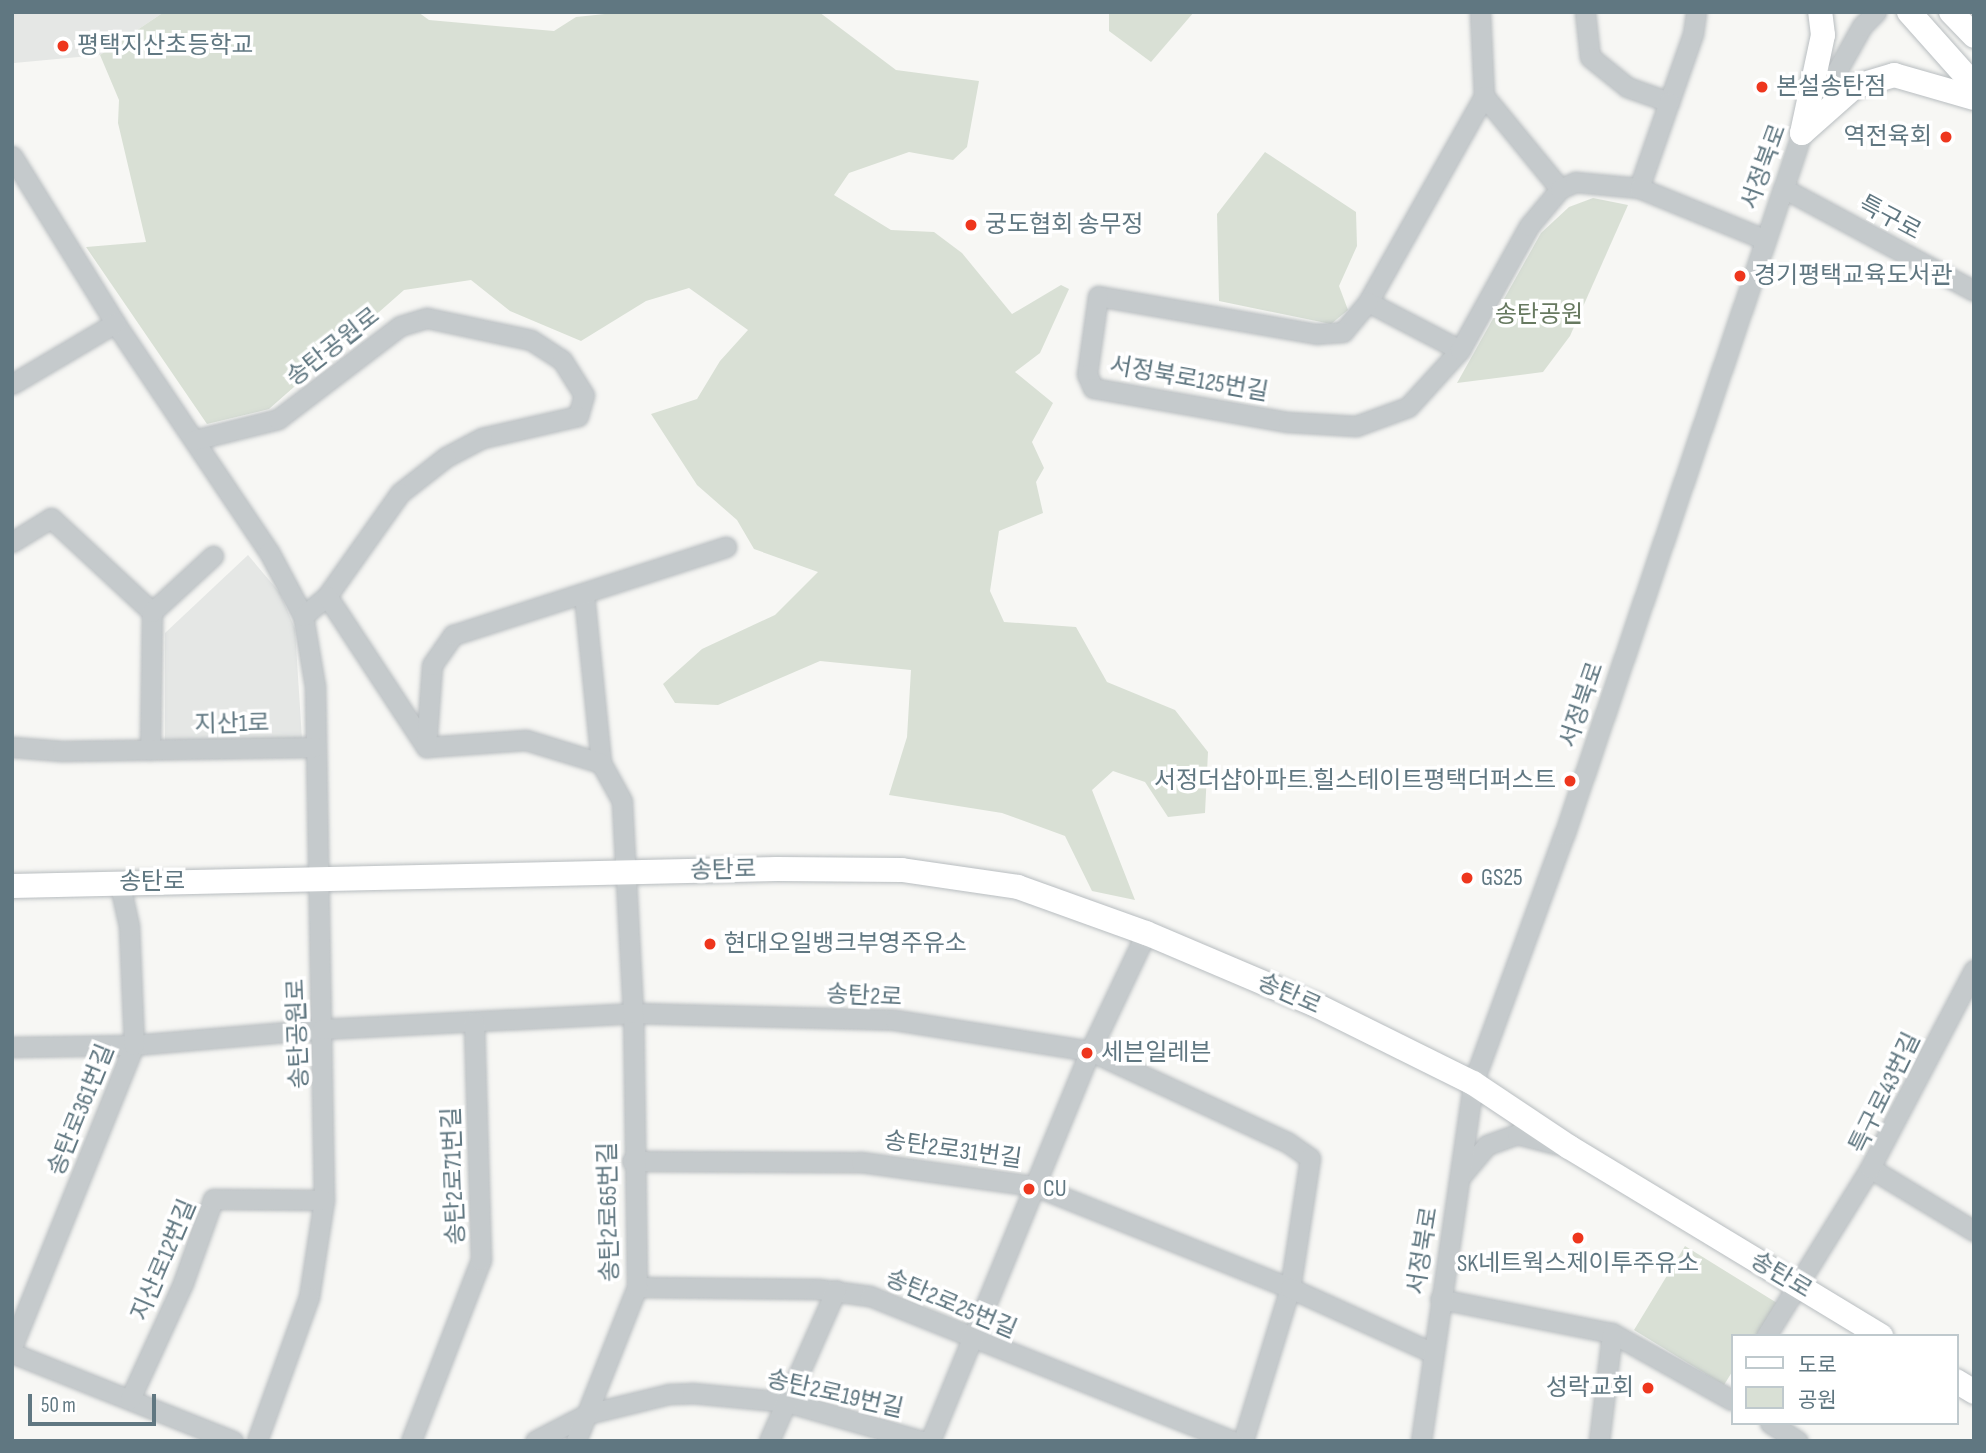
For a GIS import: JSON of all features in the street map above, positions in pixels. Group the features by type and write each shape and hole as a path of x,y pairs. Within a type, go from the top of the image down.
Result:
{"main road":[{"path":"1802,133 1823,35 1820,12"},
{"path":"1909,12 1974,85"},
{"path":"1951,12 1974,36"},
{"path":"1802,133 1854,87 1894,75 1974,98"},
{"name":"송탄로","path":"12,886 119,881 318,882 628,872 901,870 1018,887 1146,933 1316,1005 1473,1083 1569,1147 1878,1334"},
{"path":"1958,1382 1974,1392"}],"street":[{"path":"1479,12 1484,96 1560,189 1575,182 1639,188 1764,239"},
{"path":"1585,12 1590,57 1627,87 1669,102"},
{"path":"1639,188 1693,34 1696,12"},
{"name":"서정북로","path":"1421,1441 1473,1083 1564,835 1802,133 1862,26 1876,12"},
{"name":"서정북로125번길","path":"1484,96 1368,302 1343,332 1317,334 1098,296 1087,374 1093,388 1288,422 1356,426 1408,407 1460,350 1529,226 1560,189"},
{"name":"송탄공원로","path":"12,156 115,323 270,552 303,616 315,686 324,1200 309,1297 257,1441"},
{"name":"특구로","path":"1783,188 1974,291"},
{"path":"1368,302 1460,350"},
{"name":"송탄공원로","path":"194,440 278,419 400,326 427,318 531,340 562,360 584,395 578,416 482,438 446,457 400,494 327,596"},
{"path":"12,384 115,323"},
{"path":"12,542 51,518 152,612"},
{"path":"426,747 432,664 453,635 584,595 726,547"},
{"path":"150,750 149,670 152,612 213,556"},
{"path":"584,595 601,763 622,801 628,872 633,1013"},
{"path":"303,616 327,596 426,747"},
{"path":"426,747 526,740 601,763"},
{"name":"지산1로","path":"12,747 150,750 316,747"},
{"name":"송탄로361번길","path":"12,1347 134,1045 129,926 119,881"},
{"path":"930,1441 1090,1051 1146,933"},
{"name":"특구로43번길","path":"1974,970 1870,1168 1974,1231"},
{"name":"송탄2로","path":"12,1047 134,1045 322,1029 633,1013 895,1020 1090,1051 1286,1142 1310,1158 1290,1288 1243,1441"},
{"name":"송탄2로65번길","path":"576,1441 637,1287 632,1161 633,1013"},
{"name":"송탄2로71번길","path":"411,1441 445,1363 481,1260 474,1022"},
{"path":"1459,1178 1487,1145 1517,1134 1569,1147"},
{"name":"송탄2로31번길","path":"632,1161 861,1162 1035,1186 1290,1288"},
{"path":"1767,1334 1870,1168"},
{"name":"지산로12번길","path":"130,1399 183,1283 213,1199 324,1200"},
{"name":"송탄2로25번길","path":"637,1287 836,1290 870,1296 971,1340 1232,1441"},
{"path":"1290,1288 1433,1353"},
{"path":"769,1441 836,1290"},
{"path":"1440,1299 1612,1333 1730,1394"},
{"path":"1599,1441 1612,1333"},
{"path":"12,1353 233,1441"},
{"name":"송탄2로19번길","path":"535,1441 587,1414 670,1394 787,1402 922,1441"},
{"path":"1773,1425 1798,1441"}],"shaded area":[{"name":"평택지산초등학교","path":"12,12 164,12 100,55 14,63"},
{"path":"248,555 280,593 295,629 302,740 165,740 165,633"}],"green space":[{"path":"164,12 418,12 429,20 554,31 576,17 624,12 819,12 896,70 979,81 967,147 953,160 909,152 849,173 834,195 891,230 934,232 962,253 1012,314 1061,285 1069,289 1040,353 1015,372 1053,403 1032,442 1044,468 1036,482 1043,513 999,531 990,591 1004,622 1076,627 1107,682 1175,710 1208,752 1205,813 1168,817 1145,782 1113,771 1092,790 1135,900 1092,891 1065,836 1002,813 889,795 907,737 911,670 820,661 718,705 675,703 663,684 702,649 775,615 818,572 754,549 737,520 697,485 651,414 697,399 720,361 748,330 689,288 646,301 581,341 510,311 471,280 404,290 269,409 207,424 86,247 146,242 118,123 119,100 100,55"},
{"path":"1109,12 1194,12 1151,62 1109,31"},
{"path":"1265,152 1356,212 1357,246 1339,286 1348,310 1331,324 1219,301 1217,214"},
{"name":"송탄공원","path":"1593,198 1628,205 1570,336 1543,372 1457,383 1541,233 1569,207"},
{"path":"1685,1246 1777,1303 1757,1334 1730,1334 1730,1375 1724,1385 1634,1330"}],"place":[{"name":"평택지산초등학교","path":"63,46"},
{"name":"본설송탄점","path":"1762,87"},
{"name":"역전육회","path":"1946,137"},
{"name":"궁도협회 송무정","path":"971,225"},
{"name":"경기평택교육도서관","path":"1740,276"},
{"name":"서정더샵아파트.힐스테이트평택더퍼스트","path":"1570,781"},
{"name":"GS25","path":"1467,878"},
{"name":"현대오일뱅크부영주유소","path":"710,944"},
{"name":"세븐일레븐","path":"1087,1053"},
{"name":"CU","path":"1029,1189"},
{"name":"SK네트웍스제이투주유소","path":"1578,1238"},
{"name":"성락교회","path":"1648,1388"}]}
